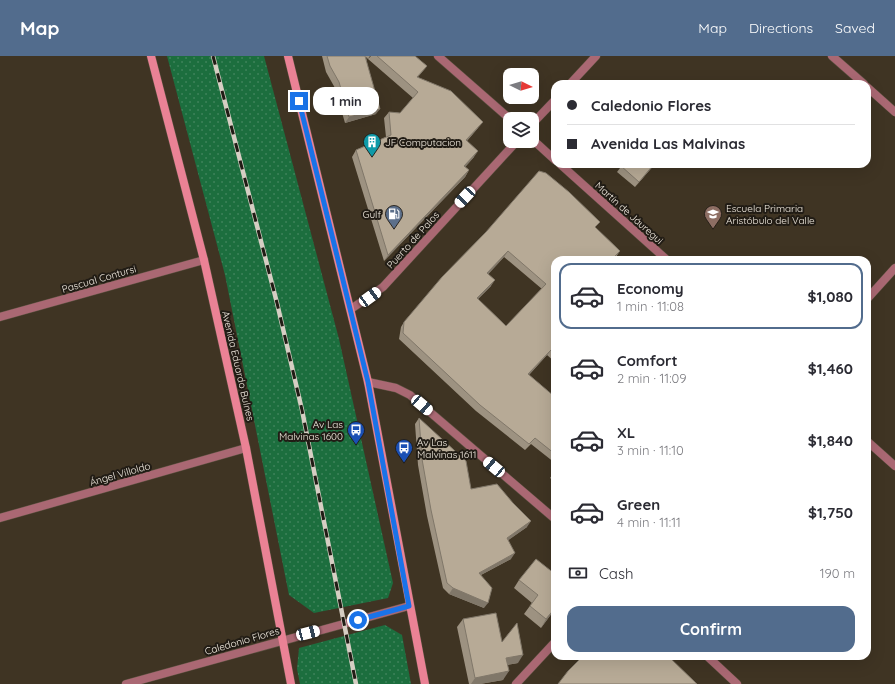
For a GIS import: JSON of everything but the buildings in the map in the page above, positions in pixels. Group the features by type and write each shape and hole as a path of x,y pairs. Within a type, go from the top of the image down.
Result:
{"main road":[{"name":"Avenida Eduardo Bulnes","path":"150,56 204,260 246,448 291,684"},
{"path":"288,56 368,382 409,606 425,684"}],"street":[{"path":"438,56 503,113"},
{"path":"574,80 596,56"},
{"path":"832,56 859,80"},
{"path":"871,91 895,112"},
{"path":"539,117 551,104"},
{"path":"539,145 551,156"},
{"name":"Puerto de Palos","path":"351,309 383,287 511,148"},
{"name":"Martín de Jáuregui","path":"564,168 663,256"},
{"name":"Pascual Contursi","path":"0,317 204,260"},
{"path":"871,295 895,268"},
{"path":"368,382 396,388 410,395 551,516"},
{"path":"871,445 895,466"},
{"name":"Ángel Villoldo","path":"0,518 246,448"},
{"name":"Caledonio Flores","path":"126,684 409,606"},
{"path":"516,684 551,646"},
{"path":"711,660 738,684"}],"green space":[{"path":"167,56 264,56 339,339 393,583 388,598 314,613 289,595 225,275"},
{"path":"385,625 402,635 411,684 300,684 297,669 299,648"}],"railway":[{"path":"213,56 277,303 302,410 356,684"}],"place":[{"name":"JF Computacion","path":"372,157"},
{"name":"Gulf","path":"394,229"},
{"name":"Escuela Primaria Aristóbulo del Valle","path":"713,229"},
{"name":"Av Las Malvinas 1600","path":"356,445"},
{"name":"Av Las Malvinas 1611","path":"404,463"}],"route":[{"path":"299,101 368,382 384,462 409,606 358,620"}]}
